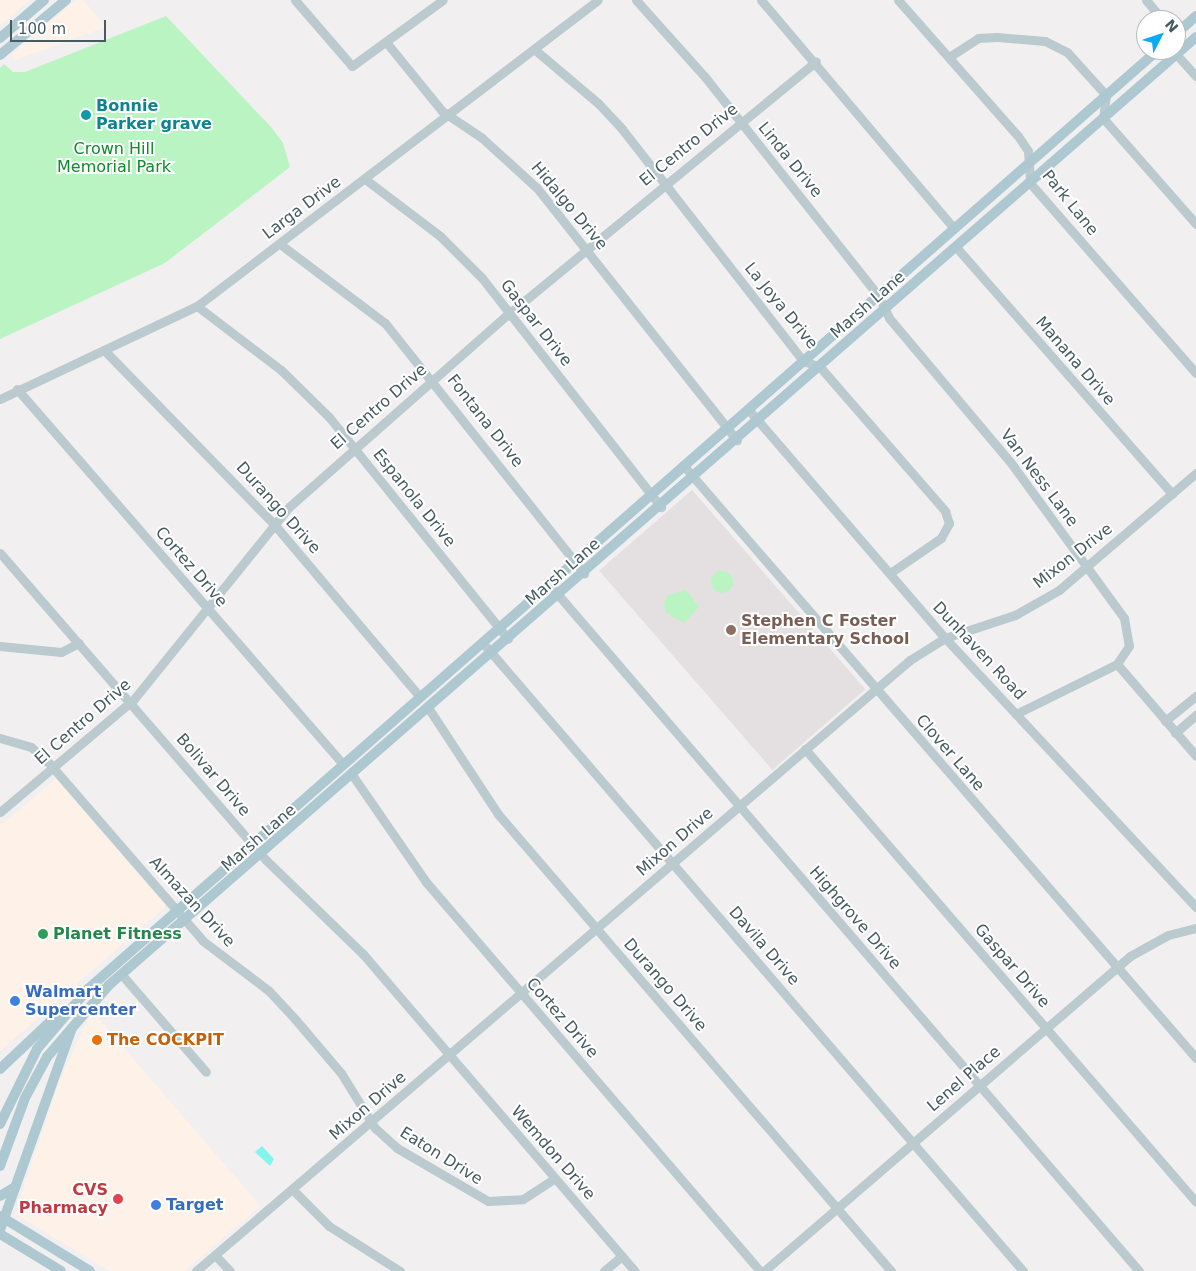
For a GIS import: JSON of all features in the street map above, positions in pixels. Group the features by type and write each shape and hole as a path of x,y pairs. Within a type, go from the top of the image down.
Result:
{"main road":[{"path":"0,55 66,0"},
{"path":"0,38 41,3 46,17"},
{"path":"1186,25 1196,16"},
{"name":"Marsh Lane","path":"0,1124 24,1070 67,1009 175,910 934,246 1030,158 1146,60"},
{"name":"Marsh Lane","path":"0,1166 36,1076 72,1028 122,975 186,922 694,478 1129,96 1166,60"},
{"path":"1106,95 1129,96"},
{"path":"1082,116 1103,118"},
{"path":"1030,158 1055,160"},
{"path":"1008,180 1030,182"},
{"path":"934,246 956,247 954,228 977,229"},
{"path":"419,696 429,709"},
{"path":"342,763 353,776"},
{"path":"114,966 122,975"},
{"path":"0,1068 67,1009"},
{"path":"62,1271 0,1232 2,1218 17,1185 72,1028"},
{"path":"0,1196 17,1185"},
{"path":"2,1218 86,1270"}],"street":[{"path":"295,0 349,65 356,65 443,0"},
{"name":"Larga Drive","path":"0,399 197,306 598,0"},
{"name":"Linda Drive","path":"636,0 741,122 878,295"},
{"path":"761,0 816,61 954,228"},
{"path":"898,0 949,57 1030,158"},
{"path":"1146,0 1154,10"},
{"path":"949,57 978,38 1045,41 1079,63 1106,95 1103,118 1196,224"},
{"name":"Hidalgo Drive","path":"386,42 448,114 519,170 587,249 737,440"},
{"name":"La Joya Drive","path":"534,50 598,103 665,184 802,361 820,367 948,517 948,530 941,538 890,573"},
{"path":"1184,60 1196,76"},
{"name":"El Centro Drive","path":"0,812 54,769 130,703 273,523 355,448 510,313 816,61"},
{"name":"Park Lane","path":"1030,158 1030,182 1196,372"},
{"name":"Gaspar Drive","path":"365,179 440,236 510,313 661,506"},
{"name":"Fontana Drive","path":"280,244 362,302 434,379 584,573"},
{"name":"Manana Drive","path":"956,247 1172,494"},
{"name":"Van Ness Lane","path":"878,295 887,308 889,318 991,438 1128,626 1128,646 1117,664"},
{"name":"Espanola Drive","path":"197,306 281,370 355,448 508,640"},
{"name":"Durango Drive","path":"104,350 273,523 419,696"},
{"name":"Cortez Drive","path":"17,390 342,763"},
{"name":"Dunhaven Road","path":"748,408 945,638 1196,906"},
{"name":"Clover Lane","path":"683,465 1115,969 1196,1058"},
{"name":"Mixon Drive","path":"196,1271 293,1190 875,690 945,638 1015,615 1087,568 1196,474"},
{"name":"Bolivar Drive","path":"0,553 251,843 362,954 449,1055"},
{"name":"Highgrove Drive","path":"548,583 1139,1271"},
{"name":"Davila Drive","path":"482,642 1023,1271"},
{"path":"0,646 61,652 79,643"},
{"path":"1016,714 1117,664 1196,756"},
{"path":"1165,721 1196,696"},
{"name":"Durango Drive","path":"429,709 487,800 891,1271"},
{"path":"1176,732 1196,715"},
{"name":"Almazan Drive","path":"0,738 31,748 54,769 175,910 215,952 281,1003 336,1066 371,1123"},
{"name":"Gaspar Drive","path":"806,749 1196,1202"},
{"name":"Cortez Drive","path":"353,776 413,866 762,1271"},
{"name":"Lenel Place","path":"762,1271 1115,969 1152,942 1196,928"},
{"path":"122,975 206,1072"},
{"name":"Wemdon Drive","path":"449,1055 635,1271"},
{"name":"Eaton Drive","path":"371,1123 397,1148 488,1201 523,1199 555,1178"},
{"path":"293,1190 329,1226 400,1271"},
{"path":"216,1255 230,1271"},
{"path":"604,1271 622,1256"}],"shaded area":[{"path":"0,0 30,0 0,25"},
{"path":"76,0 83,0 106,27 15,60 11,55"},
{"name":"Stephen C Foster Elementary School","path":"692,490 865,689 772,770 599,571"},
{"path":"56,779 166,906 0,1051 0,826"},
{"path":"92,1011 260,1206 184,1271 110,1271 15,1214 59,1082"}],"green space":[{"name":"Crown Hill Memorial Park","path":"166,16 271,127 283,143 290,167 165,263 0,339 0,68 4,64 13,72 25,72"},
{"path":"722,571 730,574 733,582 730,590 722,593 714,590 711,582 714,574"},
{"path":"686,590 699,607 684,623 666,613 664,603 668,595"}],"water":[{"path":"262,1146 274,1159 270,1166 255,1152"}],"place":[{"name":"Bonnie Parker grave","path":"86,115"},
{"name":"Stephen C Foster Elementary School","path":"731,630"},
{"name":"Planet Fitness","path":"43,934"},
{"name":"Walmart Supercenter","path":"15,1001"},
{"name":"The COCKPIT","path":"97,1040"},
{"name":"CVS Pharmacy","path":"118,1199"},
{"name":"Target","path":"156,1205"}]}
